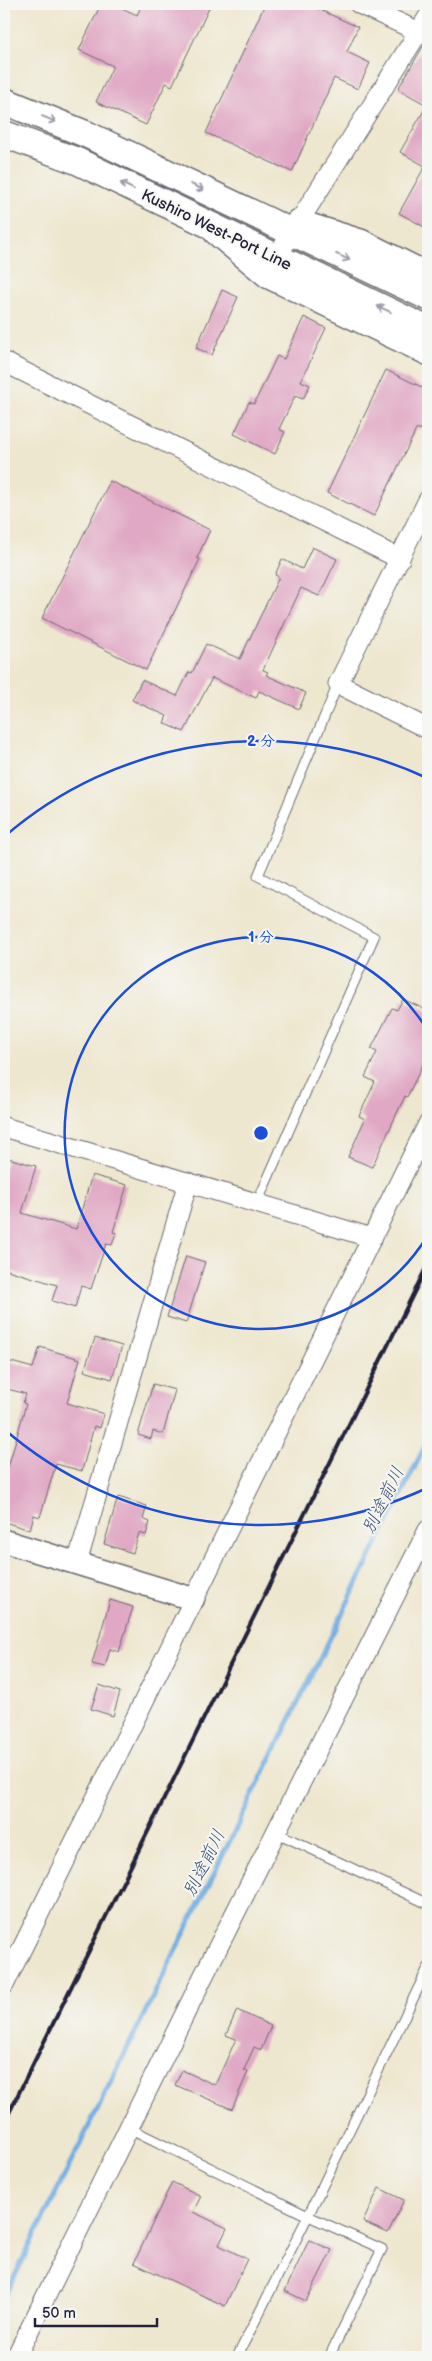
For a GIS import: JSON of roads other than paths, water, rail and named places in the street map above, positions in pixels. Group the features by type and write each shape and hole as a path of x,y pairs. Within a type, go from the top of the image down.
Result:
{"main road":[{"name":"Kushiro West-Port Line","path":"4,101 88,135 295,227 428,297"},
{"name":"Kushiro West-Port Line","path":"4,134 76,161 428,330"}],"street":[{"path":"276,258 424,25 358,4"},
{"path":"203,223 268,277 428,354"},
{"path":"295,227 362,241 428,274"},
{"path":"4,362 400,559"},
{"path":"428,500 338,684 428,729"},
{"path":"4,1984 428,1124"},
{"path":"4,1127 372,1238"},
{"path":"77,1563 188,1182"},
{"path":"16,2357 275,1832 428,1530"},
{"path":"4,1541 193,1599"}],"lane":[{"path":"257,1203 374,937 258,876 338,684"},
{"path":"275,1832 428,1904"},
{"path":"237,2357 308,2216 428,1968"},
{"path":"129,2128 308,2216 382,2249 328,2357"}],"waterway":[{"name":"別途前川","path":"4,2298 428,1440"}],"railway":[{"path":"4,2123 428,1264"}]}
